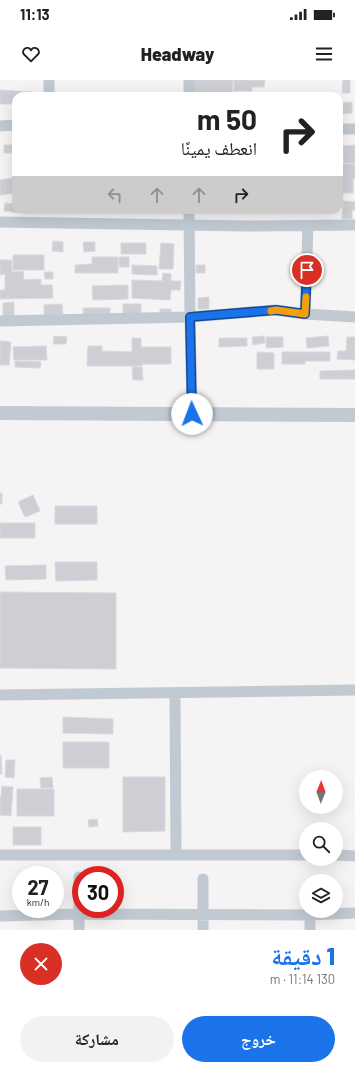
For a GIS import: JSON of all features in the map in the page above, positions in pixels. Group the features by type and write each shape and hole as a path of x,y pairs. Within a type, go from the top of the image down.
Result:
{"street":[{"path":"49,80 49,92"},
{"path":"189,80 189,92"},
{"path":"0,126 12,125"},
{"path":"343,129 355,129"},
{"path":"189,214 192,414"},
{"path":"0,222 308,226 355,225"},
{"path":"305,314 308,226"},
{"path":"0,321 190,317 276,310 305,314 355,317"},
{"path":"0,413 355,415"},
{"path":"0,695 355,690"},
{"path":"175,693 176,855"},
{"path":"0,854 299,855"},
{"path":"343,856 355,856"},
{"path":"203,879 203,930"},
{"path":"124,914 299,913"},
{"path":"0,916 72,914"},
{"path":"343,914 355,914"},
{"path":"79,918 79,930"},
{"path":"310,918 310,930"}],"building":[{"path":"193,80 233,80 232,92 192,92"},
{"path":"234,80 265,80 264,87 252,87 252,91 234,91"},
{"path":"343,80 350,80 350,93 342,92"},
{"path":"0,90 32,92 12,92 12,104 0,104"},
{"path":"352,102 352,113 343,114 343,103"},
{"path":"4,145 12,145 12,153 4,153"},
{"path":"355,145 355,163 344,163 343,146"},
{"path":"343,164 355,164 353,193 343,193"},
{"path":"12,178 12,193 0,195 0,180"},
{"path":"343,201 355,202 355,210 352,210 352,219 342,219"},
{"path":"5,203 12,204 12,212 4,211"},
{"path":"53,241 63,242 63,252 52,251"},
{"path":"83,242 95,242 95,251 84,252"},
{"path":"121,243 146,243 146,254 121,254"},
{"path":"161,243 174,244 173,269 159,269"},
{"path":"13,255 44,255 44,270 13,270"},
{"path":"92,257 118,257 118,273 75,273 75,265 92,264"},
{"path":"119,257 129,257 129,267 119,267"},
{"path":"0,260 12,260 12,272 23,271 24,280 41,279 41,285 52,285 53,298 0,299 0,290 5,290 5,274 0,275"},
{"path":"132,265 157,266 157,275 132,274"},
{"path":"196,265 205,265 205,273 196,273"},
{"path":"44,272 53,272 53,279 45,279"},
{"path":"163,273 171,274 171,281 181,281 180,290 171,290 170,300 132,298 132,280 162,281"},
{"path":"128,285 128,299 93,300 92,286"},
{"path":"209,297 209,309 198,309 198,298"},
{"path":"14,302 14,318 3,318 3,303"},
{"path":"62,304 63,315 44,316 44,305"},
{"path":"123,304 141,304 141,316 123,316"},
{"path":"83,308 110,308 110,319 84,319"},
{"path":"160,309 171,309 171,317 160,316"},
{"path":"54,336 67,337 66,344 53,344"},
{"path":"264,336 265,343 253,345 252,337"},
{"path":"328,336 329,346 307,348 306,338"},
{"path":"266,337 283,337 283,347 266,348"},
{"path":"347,337 355,337 355,360 337,359 338,351 346,351"},
{"path":"132,338 141,338 141,347 171,347 171,364 142,364 142,366 87,366 88,346 102,346 102,351 132,352"},
{"path":"219,338 247,338 247,346 219,347"},
{"path":"0,341 11,342 9,365 0,365"},
{"path":"46,346 47,360 14,360 13,347"},
{"path":"257,352 274,353 274,369 257,369"},
{"path":"282,352 330,352 330,361 305,361 305,364 282,364"},
{"path":"15,361 41,362 40,368 15,367"},
{"path":"132,367 142,367 143,380 133,380"},
{"path":"355,370 355,379 320,379 320,371"},
{"path":"0,493 2,493 2,504 0,504"},
{"path":"33,495 40,511 25,517 18,502"},
{"path":"55,506 97,506 97,524 55,524"},
{"path":"0,523 35,523 35,538 0,538"},
{"path":"55,562 97,562 97,580 56,581"},
{"path":"46,565 46,579 6,580 5,566"},
{"path":"0,592 116,593 116,669 0,668"},
{"path":"63,717 113,719 113,734 63,733"},
{"path":"63,742 109,742 109,768 63,768"},
{"path":"1,755 2,774 0,774"},
{"path":"6,760 15,760 14,778 5,777"},
{"path":"52,777 53,788 41,788 40,778"},
{"path":"123,777 165,777 165,831 123,832"},
{"path":"2,786 13,787 11,816 0,815 0,797"},
{"path":"17,789 54,789 54,816 17,816"},
{"path":"97,819 98,826 89,827 88,820"},
{"path":"13,827 41,827 41,845 13,845"}],"slow traffic":[{"path":"271,311 276,310 305,314 306,297"}],"route":[{"path":"192,414 190,317 276,310 305,314 307,270"}]}
